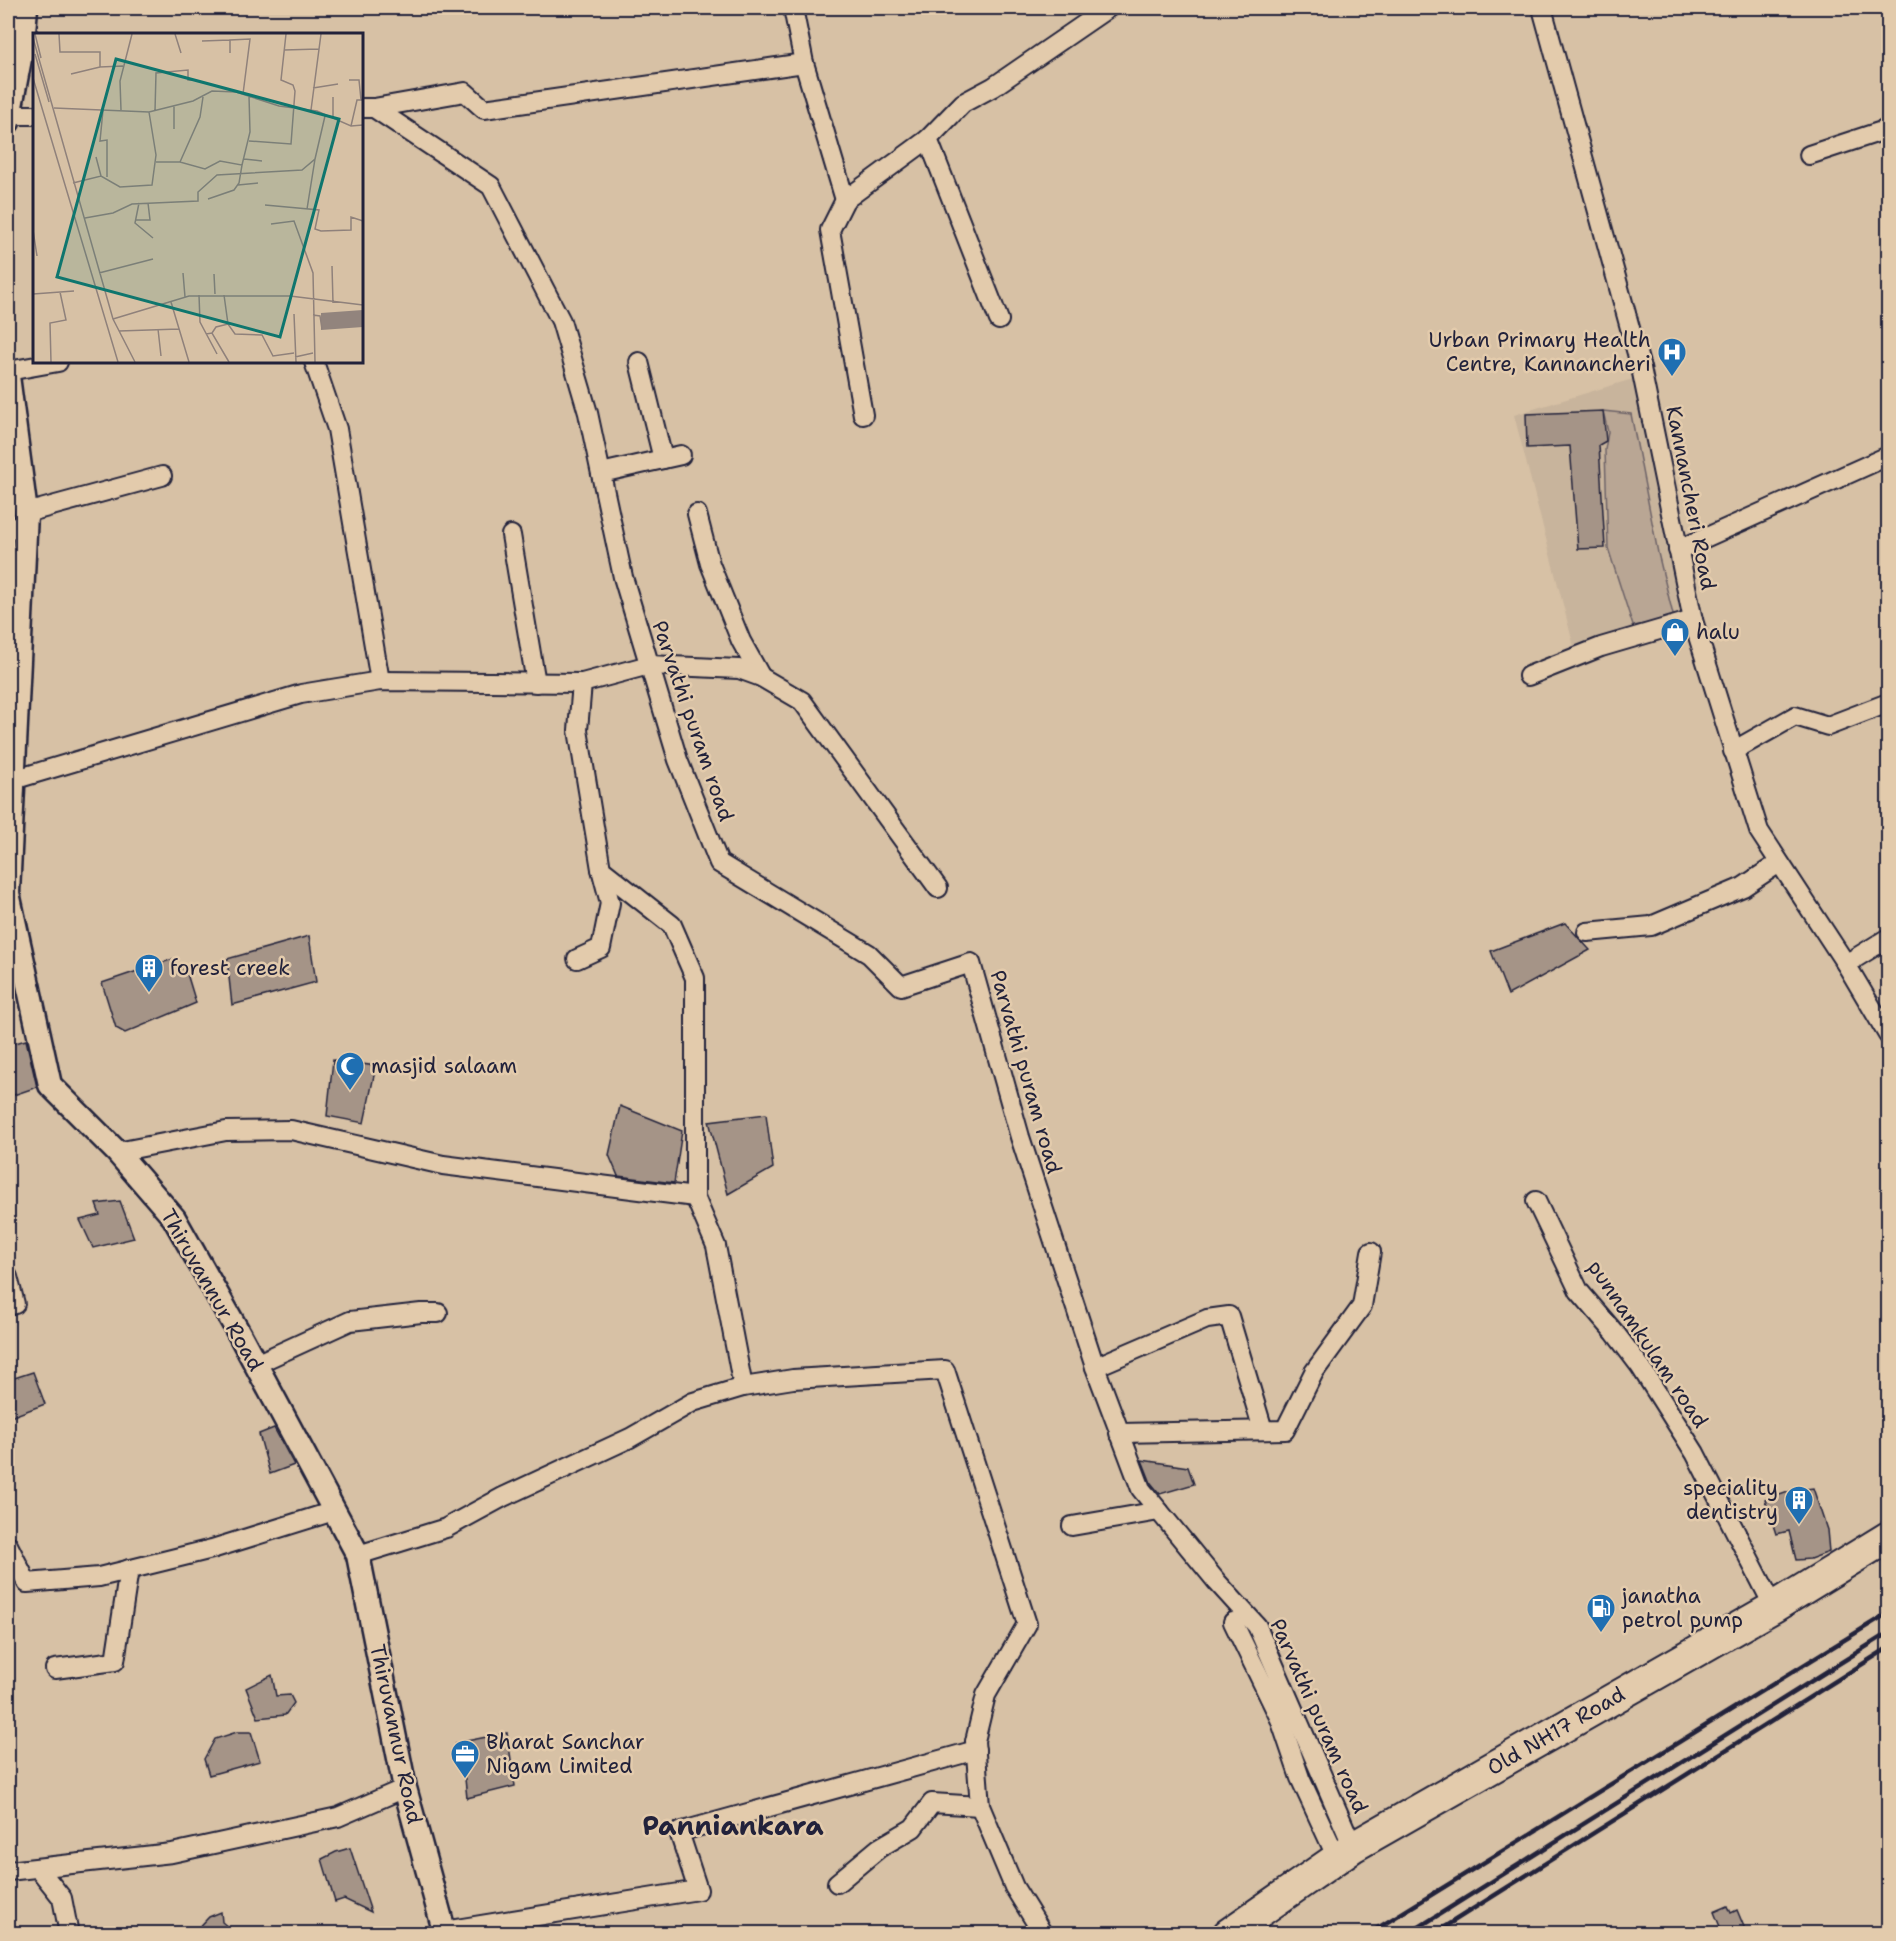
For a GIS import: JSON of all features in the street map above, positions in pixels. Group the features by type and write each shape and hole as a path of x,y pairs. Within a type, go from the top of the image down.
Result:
{"main road":[{"name":"Old NH17 Road","path":"1228,1934 1345,1853 1774,1606 1888,1537"}],"street":[{"path":"26,8 15,46 9,118 33,115"},
{"path":"793,8 804,63 845,200"},
{"path":"863,415 830,230 845,200 928,139 963,103 993,87 1108,8"},
{"name":"Kannancheri Road","path":"1542,8 1641,368 1693,620 1759,831 1846,964 1888,1035"},
{"path":"368,108 465,92 484,109 804,63"},
{"name":"Parvathi puram road","path":"368,108 491,186 561,321 588,413 623,577 678,760 719,863 869,954 901,986 971,963 1020,1137 1095,1367 1141,1489 1257,1626 1345,1853"},
{"path":"1809,155 1888,129"},
{"path":"928,139 999,320"},
{"path":"639,362 663,459"},
{"path":"8,373 53,363"},
{"path":"314,363 337,429 380,681"},
{"name":"Thiruvannur Road","path":"8,373 20,522 8,893 50,1085 117,1152 174,1218 256,1364 358,1556 405,1788 445,1932"},
{"path":"601,473 681,455"},
{"path":"1678,550 1888,456"},
{"path":"20,522 162,476"},
{"path":"697,514 710,564 741,641 761,677"},
{"path":"511,535 536,683"},
{"path":"1528,676 1601,647 1693,620"},
{"path":"13,780 301,694 380,681 582,683 649,665 739,669 761,677 802,701 938,888"},
{"path":"577,959 601,948 610,903 601,869 578,730 582,683"},
{"path":"1733,751 1795,716 1828,726 1888,703"},
{"path":"1587,932 1652,926 1743,887 1779,863"},
{"path":"601,869 672,925 695,978 695,1197 716,1246 743,1387"},
{"path":"1846,964 1888,938"},
{"path":"117,1152 226,1131 291,1130 443,1165 695,1197"},
{"name":"punnamkulam road","path":"1536,1201 1579,1291 1640,1366 1695,1453 1774,1606"},
{"path":"1119,1433 1285,1430 1314,1372 1362,1306 1371,1252"},
{"path":"8,1277 15,1304 8,1306"},
{"path":"256,1364 350,1321 438,1313"},
{"path":"1095,1367 1207,1319 1229,1316 1263,1430"},
{"path":"358,1556 446,1528 503,1497 630,1438 693,1402 743,1387 793,1379 945,1370 1027,1624 986,1695 975,1740 980,1806 1014,1887 1043,1934"},
{"path":"8,1545 27,1583 99,1577 212,1549 334,1511"},
{"path":"1072,1526 1158,1511"},
{"path":"56,1668 115,1661 129,1569"},
{"path":"1233,1622 1280,1719 1300,1778 1345,1853"},
{"path":"445,1932 698,1890 679,1832 976,1750"},
{"path":"8,1871 172,1853 338,1817 405,1788"},
{"path":"837,1883 879,1848 913,1828 932,1803 980,1806"},
{"path":"39,1869 62,1898 69,1934"}],"shaded area":[{"path":"1636,378 1685,619 1574,647 1514,415"},
{"path":"1603,411 1631,414 1658,553 1674,619 1633,626 1608,548 1605,450 1608,432"}],"building":[{"path":"1603,411 1606,441 1599,445 1605,548 1578,549 1570,446 1527,448 1526,414"},
{"path":"1565,923 1590,950 1508,995 1491,951"},
{"path":"309,936 316,982 232,1005 227,959"},
{"name":"forest creek","path":"173,959 176,969 185,967 196,1003 125,1033 116,1028 102,983"},
{"path":"26,1040 37,1087 8,1097 8,1045"},
{"name":"masjid salaam","path":"333,1060 376,1066 364,1123 327,1116"},
{"path":"620,1106 682,1131 674,1183 618,1176 609,1155"},
{"path":"766,1114 773,1168 728,1194 709,1121"},
{"path":"120,1201 134,1238 93,1248 80,1220 100,1215 96,1204"},
{"path":"33,1372 45,1404 8,1418 8,1380"},
{"path":"274,1428 294,1465 270,1474 259,1434"},
{"path":"1142,1460 1188,1467 1194,1484 1160,1494 1151,1483"},
{"name":"speciality dentistry","path":"1813,1488 1827,1530 1829,1552 1810,1559 1796,1560 1789,1531 1776,1534 1765,1500 1791,1491"},
{"path":"272,1675 276,1696 290,1695 294,1703 285,1715 258,1718 246,1688"},
{"path":"237,1732 251,1732 260,1761 209,1775 204,1759 215,1739"},
{"path":"507,1733 515,1786 467,1798 465,1779 457,1765 456,1743"},
{"path":"350,1848 371,1912 344,1899 335,1902 322,1859"},
{"path":"1728,1906 1731,1913 1737,1910 1747,1934 1723,1934 1714,1912"},
{"path":"221,1912 222,1922 236,1934 193,1934 209,1917"}],"railway":[{"path":"1368,1934 1888,1613"},
{"path":"1408,1934 1888,1633"},
{"path":"1433,1934 1888,1648"}],"place":[{"name":"Urban Primary Health Centre, Kannancheri","path":"1672,378"},
{"name":"halu","path":"1675,658"},
{"name":"forest creek","path":"149,994"},
{"name":"masjid salaam","path":"350,1092"},
{"name":"speciality dentistry","path":"1799,1526"},
{"name":"janatha petrol pump","path":"1601,1634"},
{"name":"Bharat Sanchar Nigam Limited","path":"465,1780"}],"district":[{"name":"Panniankara","path":"733,1826"}]}
